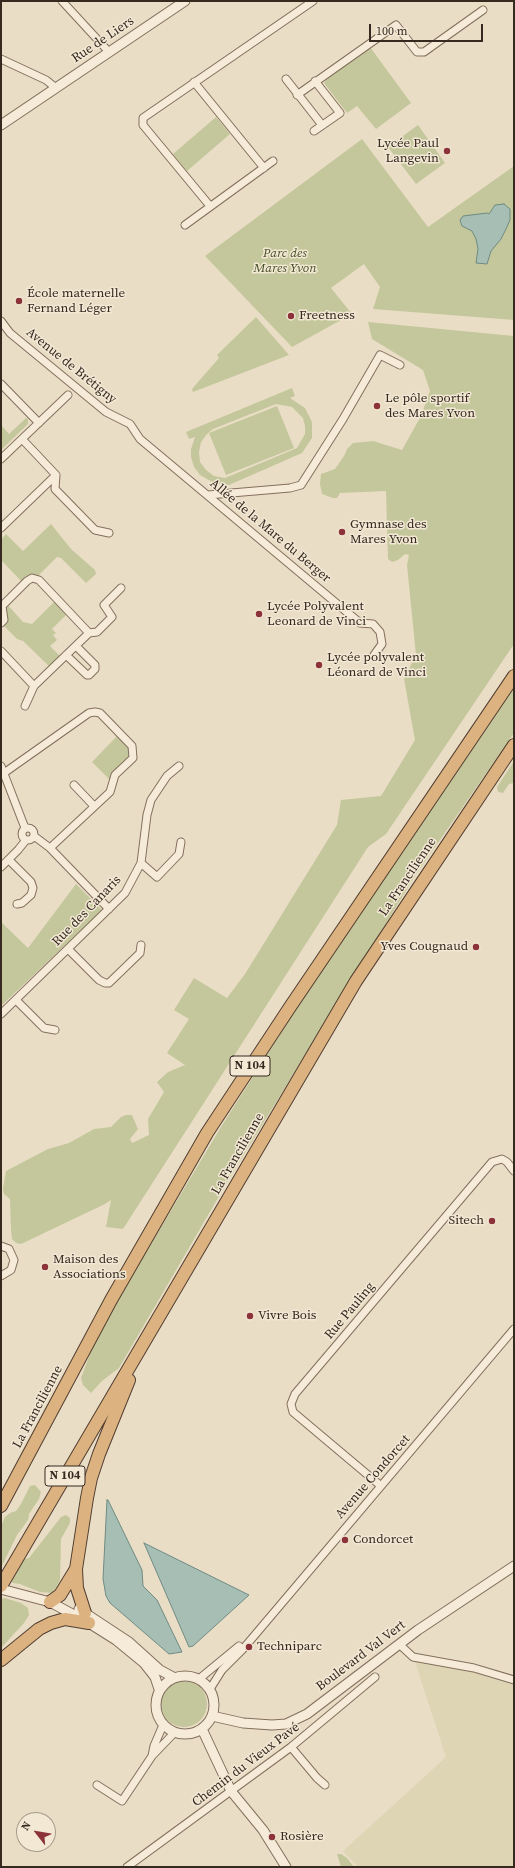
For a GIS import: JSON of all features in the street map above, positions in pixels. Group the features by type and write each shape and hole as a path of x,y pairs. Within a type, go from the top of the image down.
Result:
{"highway":[{"name":"La Francilienne","path":"1,1506 111,1300 207,1133 290,1007 514,676"},
{"name":"La Francilienne","path":"1,1586 356,980 514,746"},
{"path":"1,1660 39,1629 51,1623 64,1619 87,1618 77,1588 76,1569 91,1478 108,1428 129,1381 130,1366"},
{"path":"1,1492 6,1484 18,1475"},
{"path":"50,1602 60,1595 76,1569"}],"street":[{"path":"62,1 109,52"},
{"name":"Rue de Liers","path":"1,125 185,1"},
{"path":"210,206 142,121 145,115 313,1"},
{"path":"297,94 396,25 417,52 424,52 484,10"},
{"path":"1,58 46,80 56,88"},
{"path":"286,79 322,125"},
{"path":"314,131 340,113 315,81"},
{"path":"194,82 264,168"},
{"path":"185,224 273,161"},
{"name":"Avenue de Brétigny","path":"1,321 10,333 106,412 130,424"},
{"path":"208,495 290,488 301,485 343,419 380,355 400,365"},
{"path":"1,384 39,423"},
{"path":"1,459 68,395"},
{"name":"Allée de la Mare du Berger","path":"130,424 140,439 360,622 373,624 380,632 382,644 374,655"},
{"path":"22,439 56,475 55,489 95,530 109,533"},
{"path":"1,528 56,475"},
{"path":"1,623 4,620 2,606 27,581 32,578 39,580 89,633"},
{"path":"25,706 34,686 89,633 97,632 112,617 104,605 121,588"},
{"path":"66,655 87,675 89,675 95,669 95,665 76,646"},
{"path":"1,651 34,686"},
{"path":"4,773 89,714 95,712 100,713 132,746 134,752 133,758 115,775 110,792 50,848"},
{"path":"1,766 25,828"},
{"name":"Rue des Canaris","path":"1,1014 125,893 141,863 147,815 151,800 167,776 178,766"},
{"path":"74,785 94,806"},
{"path":"25,828 32,829 34,836 50,848 109,909"},
{"path":"25,828 22,831 22,835 26,840"},
{"path":"1,866 26,840 31,839 34,836"},
{"path":"141,863 157,877 180,854 181,842"},
{"path":"8,860 31,882 33,888 31,895 22,903 17,904"},
{"path":"68,949 99,980 109,983 140,953 141,945"},
{"path":"16,1000 44,1028 55,1030"},
{"name":"Rue Pauling","path":"381,1486 293,1412 291,1404 295,1394 492,1162 502,1159 507,1162 514,1171"},
{"path":"1,1246 9,1249 14,1260 11,1270 1,1276"},
{"name":"Avenue Condorcet","path":"210,1689 216,1677 514,1330"},
{"name":"Boulevard Val Vert","path":"212,1716 244,1723 272,1726 286,1724 307,1714 400,1644 514,1566"},
{"path":"1,1589 50,1602 87,1618 129,1642 160,1670 173,1677"},
{"path":"87,1618 144,1663 155,1677 160,1689"},
{"name":"Avenue Condorcet","path":"199,1678 249,1640"},
{"path":"400,1644 413,1657 474,1668 514,1680"},
{"path":"182,1675 199,1678 210,1689 214,1698 212,1716 202,1729 194,1733 185,1734 175,1732 163,1725 157,1715 155,1707 156,1698 160,1689 173,1677 182,1675"},
{"name":"Chemin du Vieux Pavé","path":"127,1867 291,1747 375,1677"},
{"path":"152,1756 154,1746 163,1725"},
{"path":"202,1729 231,1791 263,1830 286,1867"},
{"path":"97,1785 122,1801 152,1756 175,1732"},
{"path":"291,1747 317,1778 325,1785"}],"shaded area":[{"path":"504,204 510,209 510,220 506,229 501,239 491,251 487,264 476,263 478,249 476,239 472,231 462,226 460,220 463,216 489,214 495,205"},
{"path":"107,1500 142,1570 143,1586 157,1600 182,1652 169,1654 110,1603 106,1596 103,1579"},
{"path":"144,1543 249,1595 193,1646 189,1647"},
{"path":"414,1659 474,1671 514,1683 514,1867 358,1867 343,1851 446,1757"}],"green space":[{"path":"370,47 411,103 376,129 357,106 347,113 324,83 329,77"},
{"path":"216,117 230,134 187,171 173,154"},
{"path":"418,125 445,163 416,184 388,147"},
{"name":"Parc des Mares Yvon","path":"362,139 428,227 514,166 514,320 373,309 380,287 364,264 331,288 352,314 292,347 205,256"},
{"path":"256,317 289,355 193,392 192,389 219,358 217,355"},
{"path":"368,322 514,336 514,644 386,834 368,847 123,1229 106,1227 111,1200 21,1244 16,1243 12,1239 10,1199 4,1194 3,1189 6,1171 48,1149 69,1143 94,1129 111,1127 121,1117 126,1115 132,1115 138,1129 130,1139 132,1143 149,1135 148,1119 164,1092 157,1082 168,1072 185,1065 167,1053 189,1019 174,1010 194,978 227,998 245,974 337,825 341,800 381,796 415,740 404,679 416,655 407,565 409,555 405,554 398,560 392,562 388,559 386,491 340,493 337,498 333,498 322,494 320,484 321,474 335,469 347,449 353,443 373,441 402,450 421,416 430,391 423,370 372,339"},
{"path":"292,388 295,396 290,398 305,408 312,422 312,438 302,453 229,485 214,483 200,475 194,467 191,457 191,449 195,437 189,439 186,432","holes":["276,404 292,407 303,418 305,426 305,434 297,448 225,478 214,476 206,470 200,462 199,452 201,442 213,429"]},
{"path":"277,406 294,448 226,475 209,433"},
{"path":"26,418 28,419 28,424 1,450 1,425 9,434"},
{"path":"51,524 71,549 95,570 96,574 86,583 61,558 57,557 35,579 24,584 1,560 1,540 6,534 23,551"},
{"path":"57,599 69,612 52,629 56,633 53,635 57,640 50,646 62,658 52,669 23,641 17,639 1,623 6,603 23,622 32,624"},
{"path":"514,682 514,733 415,876 232,1174 119,1368 102,1381 91,1393 83,1385 81,1378 94,1343 139,1264 221,1127 294,1012 463,761"},
{"path":"118,735 130,747 130,757 110,780 92,762"},
{"path":"514,761 514,783 509,784 503,793 498,792 497,787"},
{"path":"76,884 102,910 1,1006 1,922 28,948"},
{"path":"35,1485 41,1492 39,1499 29,1514 28,1520 17,1535 1,1568 1,1526 5,1517 16,1511 30,1486"},
{"path":"66,1515 70,1518 70,1523 61,1539 60,1580 53,1593 40,1592 20,1584 13,1583 11,1581 19,1565 24,1559 29,1558 61,1517"},
{"path":"5,1598 21,1603 28,1608 29,1615 24,1623 1,1648 1,1599"},
{"path":"179,1681 189,1681 197,1685 203,1691 207,1699 207,1709 203,1717 197,1723 189,1727 179,1727 171,1723 165,1717 161,1709 161,1699 165,1691 171,1685"},
{"path":"337,1854 341,1854 347,1858 354,1867 341,1867"}],"place":[{"name":"Lycée Paul Langevin","path":"447,151"},
{"name":"École maternelle Fernand Léger","path":"19,301"},
{"name":"Freetness","path":"291,316"},
{"name":"Le pôle sportif des Mares Yvon","path":"377,406"},
{"name":"Gymnase des Mares Yvon","path":"342,532"},
{"name":"Lycée Polyvalent Leonard de Vinci","path":"259,614"},
{"name":"Lycée polyvalent Léonard de Vinci","path":"319,665"},
{"name":"Yves Cougnaud","path":"476,947"},
{"name":"Sitech","path":"492,1221"},
{"name":"Maison des Associations","path":"45,1267"},
{"name":"Vivre Bois","path":"250,1316"},
{"name":"Condorcet","path":"345,1540"},
{"name":"Techniparc","path":"249,1647"},
{"name":"Rosière","path":"272,1837"}]}
